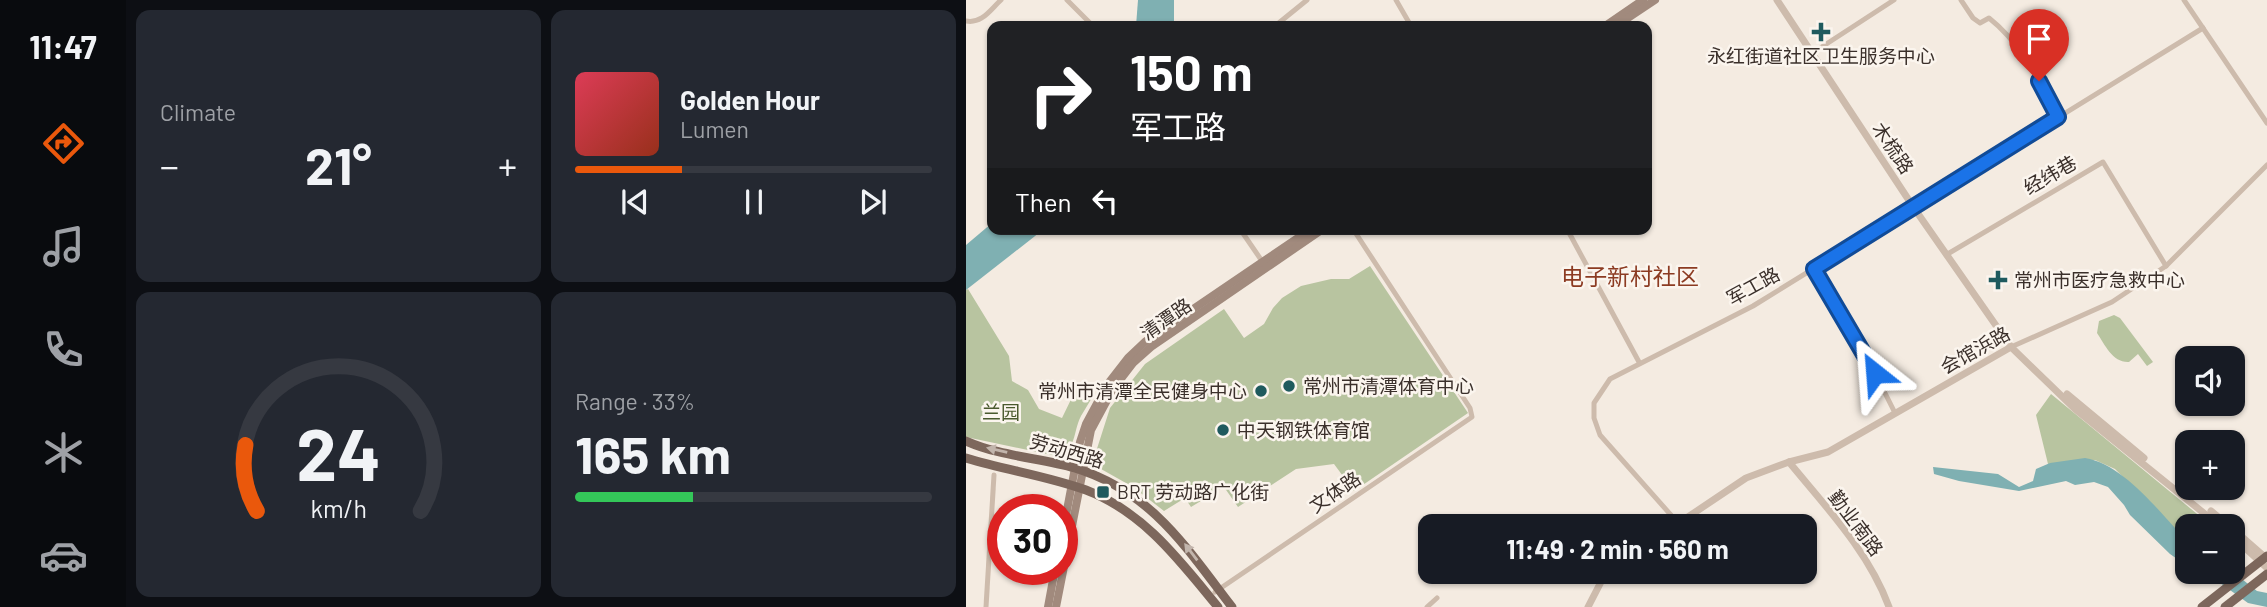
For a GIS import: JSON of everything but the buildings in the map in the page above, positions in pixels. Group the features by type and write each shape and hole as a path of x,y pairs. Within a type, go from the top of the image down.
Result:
{"main road":[{"path":"1612,21 1643,0"},
{"path":"1624,21 1655,0"},
{"name":"清潭路","path":"1265,265 1303,235"},
{"name":"清潭路","path":"1077,487 1081,472 1080,442 1086,424 1107,385 1128,358 1146,341 1313,235"},
{"name":"劳动西路","path":"966,441 1101,477 1128,492 1162,520 1183,542 1216,591 1232,607"},
{"name":"劳动西路","path":"966,458 1077,487 1116,505 1152,530 1218,607"},
{"path":"982,462 994,475 1007,469"},
{"path":"1075,494 1077,487"},
{"path":"1056,607 1077,487"},
{"path":"2203,607 2242,576 2266,563"},
{"path":"2225,607 2253,586 2266,563"},
{"path":"1048,607 1052,585"}],"street":[{"path":"966,20 973,22 981,19 1001,0"},
{"path":"1068,0 1089,21"},
{"path":"1281,21 1307,0"},
{"path":"1395,0 1408,21"},
{"name":"木梳路","path":"1777,0 1914,208 2011,347 2075,409 2205,514"},
{"path":"1811,54 1894,0"},
{"path":"1961,0 1973,18 1980,23 1989,18 2009,34 2029,63 2058,117"},
{"path":"2184,0 2267,123"},
{"name":"军工路","path":"1667,514 1600,435 1594,418 1594,403 1610,379 1753,306 2203,28"},
{"name":"经纬巷","path":"1946,255 2103,162 2166,266"},
{"name":"会馆浜路","path":"1692,514 1746,478 1789,462 1828,452 2011,347 2112,302 2166,266 2267,165"},
{"path":"1244,235 1265,265"},
{"name":"文体路","path":"1216,591 1472,416 1470,408 1357,235"},
{"path":"1570,235 1639,362"},
{"path":"1814,269 1865,353 1895,413"},
{"name":"木梳路","path":"2011,347 2021,351 2064,392 2214,514"},
{"name":"勤业南路","path":"1789,462 1850,536 1880,583 1889,607"},
{"path":"986,607 994,475"},
{"name":"木梳路","path":"2245,542 2266,563"},
{"path":"2245,546 2266,563"},
{"path":"1588,607 1600,584"},
{"path":"1427,607 1437,598"}],"green space":[{"name":"常州市清潭体育中心","path":"1370,266 1468,413 1354,491 1334,464 1296,469 1238,507 1224,487 1191,507 1185,498 1164,511 1133,487 1101,469 1094,458 1110,408 1145,364 1224,309 1244,338 1264,324 1282,298 1301,286 1331,279 1349,279"},
{"name":"兰园","path":"968,289 1009,356 1012,381 1028,390 1039,409 1062,418 1078,385 1093,396 1081,416 1071,445 1063,453 1056,456 966,437"},
{"path":"2114,315 2120,318 2153,362 2147,366 2138,354 2129,362 2123,362 2110,352 2097,333 2099,321"},
{"path":"2051,394 2175,496 2175,500 2180,500 2197,514 2175,514 2175,529 2115,469 2095,460 2048,464 2036,415"}],"water":[{"path":"1138,0 1174,0 1174,21 1136,21"},
{"path":"987,227 987,235 1036,235 966,290 966,245"},
{"path":"2085,458 2100,462 2128,480 2175,528 2175,557 2130,515 2108,487 2094,482 2075,485 2066,481 2019,491 1959,481 1934,474 1933,467 1998,474 2019,487 2033,481 2036,469 2050,463"},
{"path":"2245,582 2257,591 2267,593 2267,607 2248,603 2222,584 2245,584"}],"place":[{"name":"永红街道社区卫生服务中心","path":"1821,32"},
{"name":"常州市医疗急救中心","path":"1998,280"},
{"name":"常州市清潭体育中心","path":"1289,386"},
{"name":"常州市清潭全民健身中心","path":"1261,391"},
{"name":"中天钢铁体育馆","path":"1223,430"},
{"name":"BRT 劳动路广化街","path":"1103,492"}],"district":[{"name":"电子新村社区","path":"1630,277"}],"route":[{"path":"1875,373 1814,269 2058,117 2039,81"}]}
